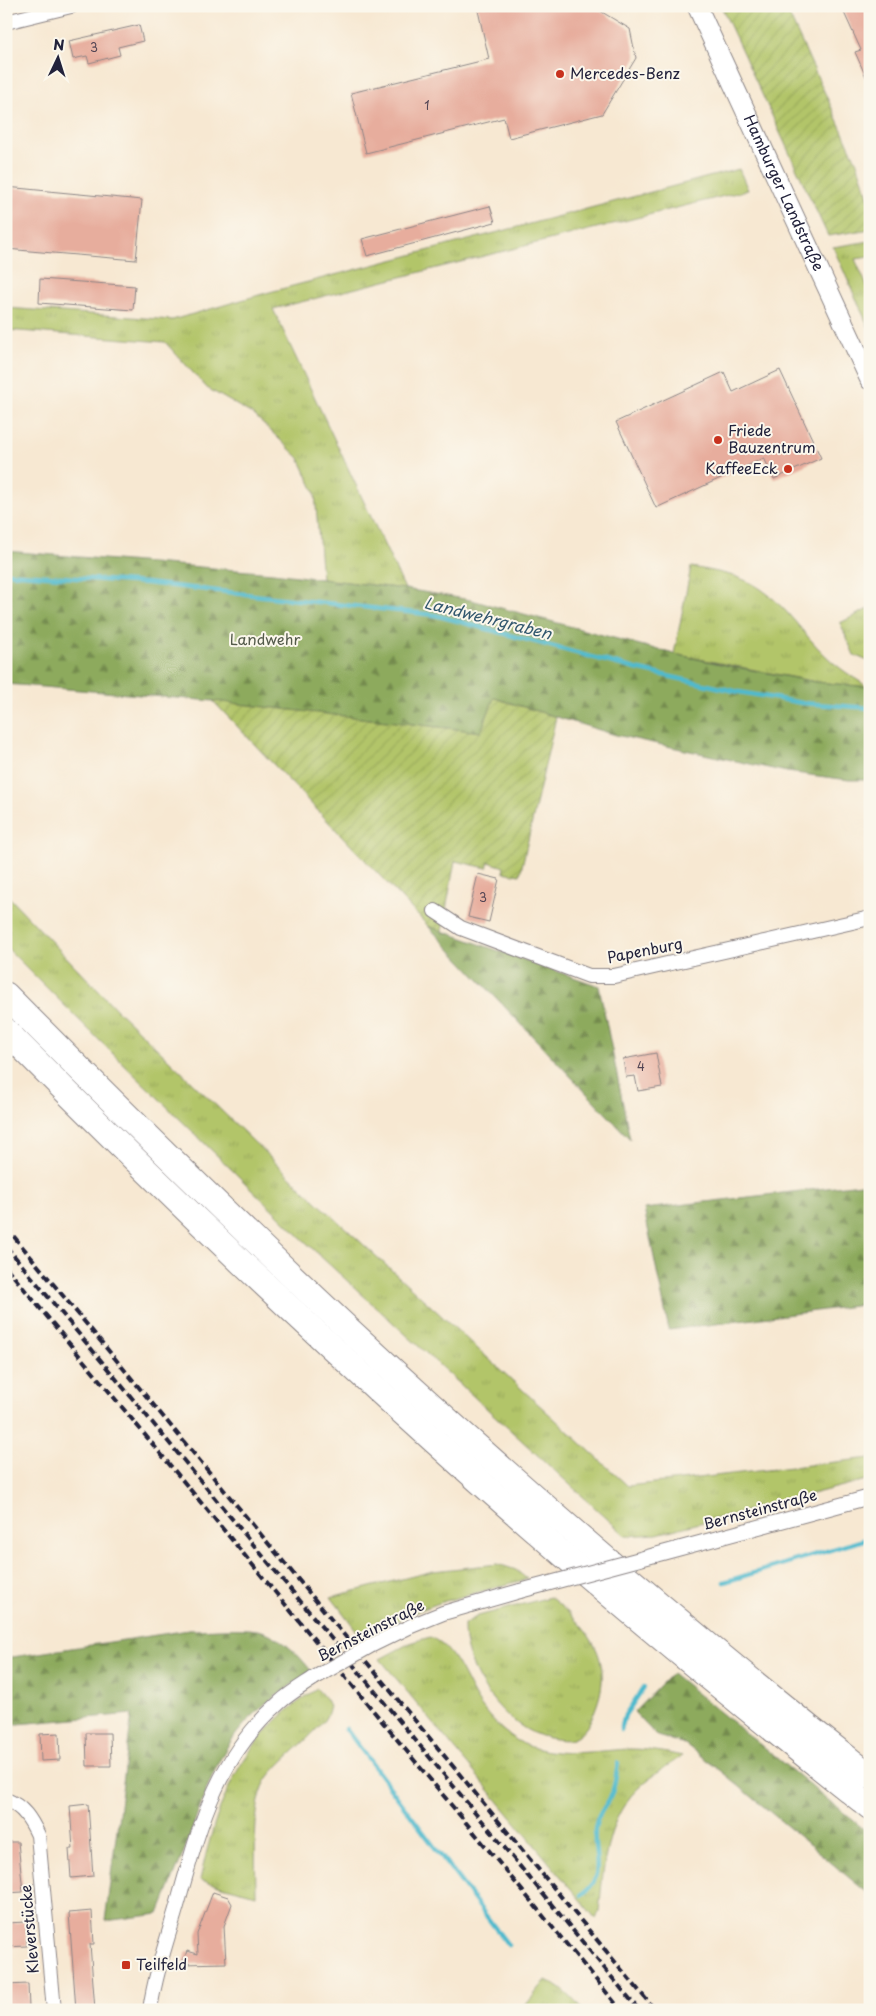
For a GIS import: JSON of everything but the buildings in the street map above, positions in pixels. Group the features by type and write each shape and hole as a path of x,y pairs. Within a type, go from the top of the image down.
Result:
{"highway":[{"path":"6,995 296,1280 462,1432 634,1582 870,1776"},
{"path":"6,1030 173,1196 448,1453 606,1591 870,1807"}],"main road":[{"name":"Hamburger Landstraße","path":"697,6 870,380"}],"street":[{"path":"6,22 71,6"},
{"name":"Papenburg","path":"435,911 461,928 589,976 614,976 870,918"},
{"name":"Bernsteinstraße","path":"150,2010 197,1834 217,1783 240,1745 251,1731 281,1702 314,1678 372,1645 443,1613 870,1497"},
{"name":"Kleverstücke","path":"6,1800 13,1803 28,1816 38,1835 54,2010"}],"green space":[{"path":"721,6 785,6 857,163 870,202 870,229 828,236"},
{"path":"739,169 748,190 273,309 405,589 322,579 315,493 299,458 254,415 207,388 165,342 6,330 6,308 172,320 266,293"},
{"path":"870,241 870,257 855,259 870,293 870,330 833,247"},
{"name":"Landwehr","path":"6,551 273,573 405,589 471,600 674,654 730,666 816,682 870,687 870,780 849,780 787,772 616,735 494,698 481,732 213,701 6,684"},
{"path":"691,567 736,577 761,589 786,612 830,660 868,687 816,682 674,654"},
{"path":"870,608 870,662 854,655 840,623"},
{"path":"494,698 556,717 520,875 503,872 504,867 489,862 487,868 455,861 442,931 428,926 213,701 481,732"},
{"path":"6,894 118,1011 307,1193 628,1486 870,1458 870,1479 657,1534 626,1536 319,1255 6,947"},
{"path":"428,926 599,986 630,1139"},
{"path":"870,1183 870,1304 669,1330 644,1209"},
{"path":"498,1564 516,1570 527,1579 442,1602 415,1612 363,1639 331,1597 433,1571"},
{"path":"550,1597 576,1620 595,1646 600,1660 602,1675 601,1691 595,1710 586,1727 580,1734 570,1740 549,1738 532,1733 516,1723 502,1710 489,1695 478,1677 465,1641 464,1624 478,1616"},
{"path":"241,1629 265,1632 288,1646 312,1672 262,1707 231,1741 208,1785 159,1914 105,1921 132,1714 6,1725 6,1658 189,1630"},
{"path":"430,1637 447,1649 454,1658 475,1697 498,1726 524,1744 552,1752 568,1753 636,1749 682,1756 644,1783 621,1810 614,1826 605,1859 599,1912 596,1919 380,1659 410,1643"},
{"path":"672,1673 870,1834 870,1895 722,1772 685,1744 657,1736 634,1712"},
{"path":"317,1689 328,1703 329,1709 326,1717 311,1735 272,1773 261,1792 255,1836 256,1895 200,1880 215,1822 237,1771 270,1727 291,1708"},
{"path":"546,1980 566,1992 582,2010 525,2010 525,2006"}],"waterway":[{"name":"Landwehrgraben","path":"6,573 146,583 435,615 636,669 739,692 802,703 870,708"},
{"path":"724,1582 870,1538"},
{"path":"621,1730 625,1715 644,1687"},
{"path":"346,1729 508,1945"},
{"path":"581,1895 590,1888 595,1880 597,1871 596,1824 613,1791 618,1763"}],"railway":[{"path":"6,1227 655,2010"},
{"path":"6,1246 639,2010"},
{"path":"6,1267 621,2010"}],"place":[{"name":"Mercedes-Benz","path":"560,74"},
{"name":"Friede Bauzentrum","path":"718,440"},
{"name":"KaffeeEck","path":"788,469"},
{"name":"Teilfeld","path":"126,1965"}]}
